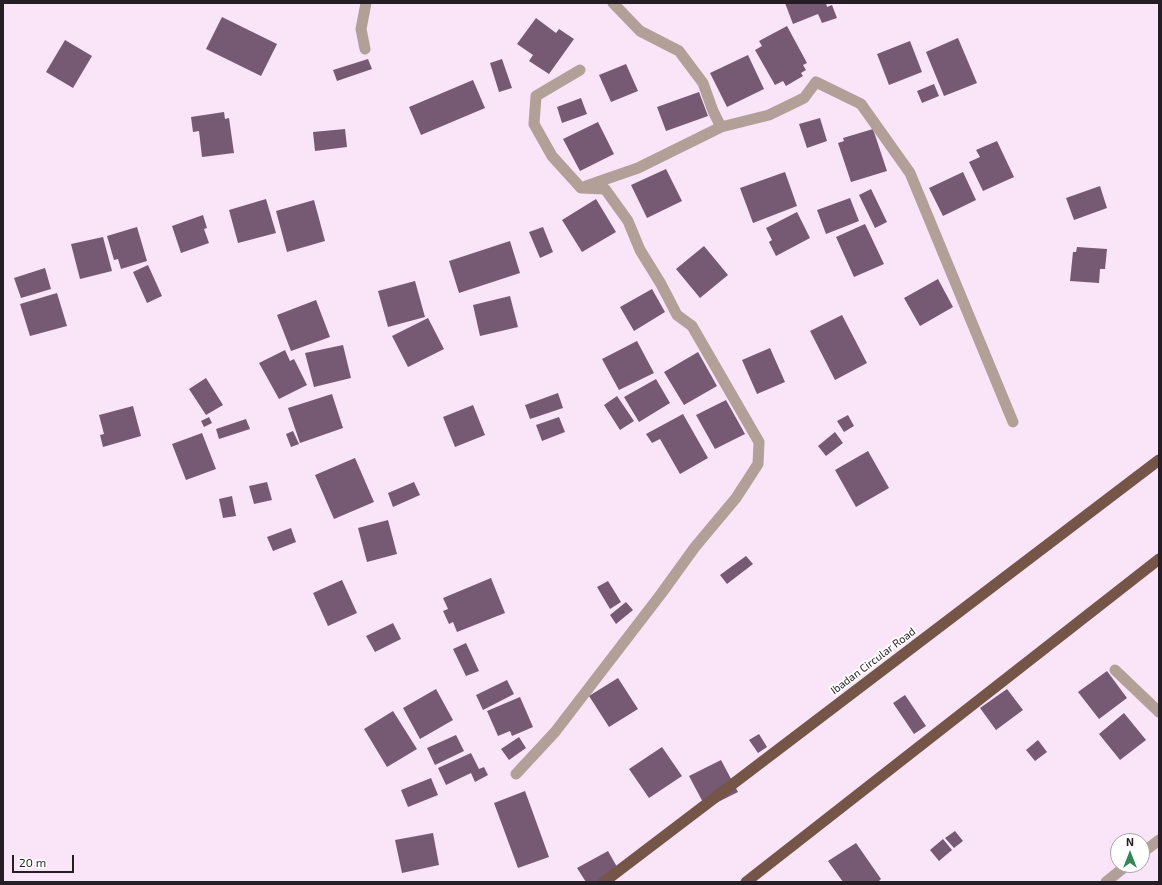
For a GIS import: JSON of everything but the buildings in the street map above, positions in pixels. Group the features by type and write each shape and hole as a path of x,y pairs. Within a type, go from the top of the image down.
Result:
{"highway":[{"name":"Ibadan Circular Road","path":"604,882 1159,460"},
{"path":"746,882 1159,559"}],"street":[{"path":"365,49 361,29 366,3"},
{"path":"613,3 640,31 679,50 703,83 713,111 721,127"},
{"path":"516,774 555,732 661,594 695,547 736,498 758,464 759,442 692,326 677,315 661,284 640,250 628,221 605,189 581,188 552,156 534,124 536,96 580,70"},
{"path":"581,188 638,168 721,127 769,115 804,98 816,82 860,104 910,174 1013,422"},
{"path":"1115,670 1159,712"},
{"path":"1150,847 1159,840"},
{"path":"1106,882 1117,873"}]}
